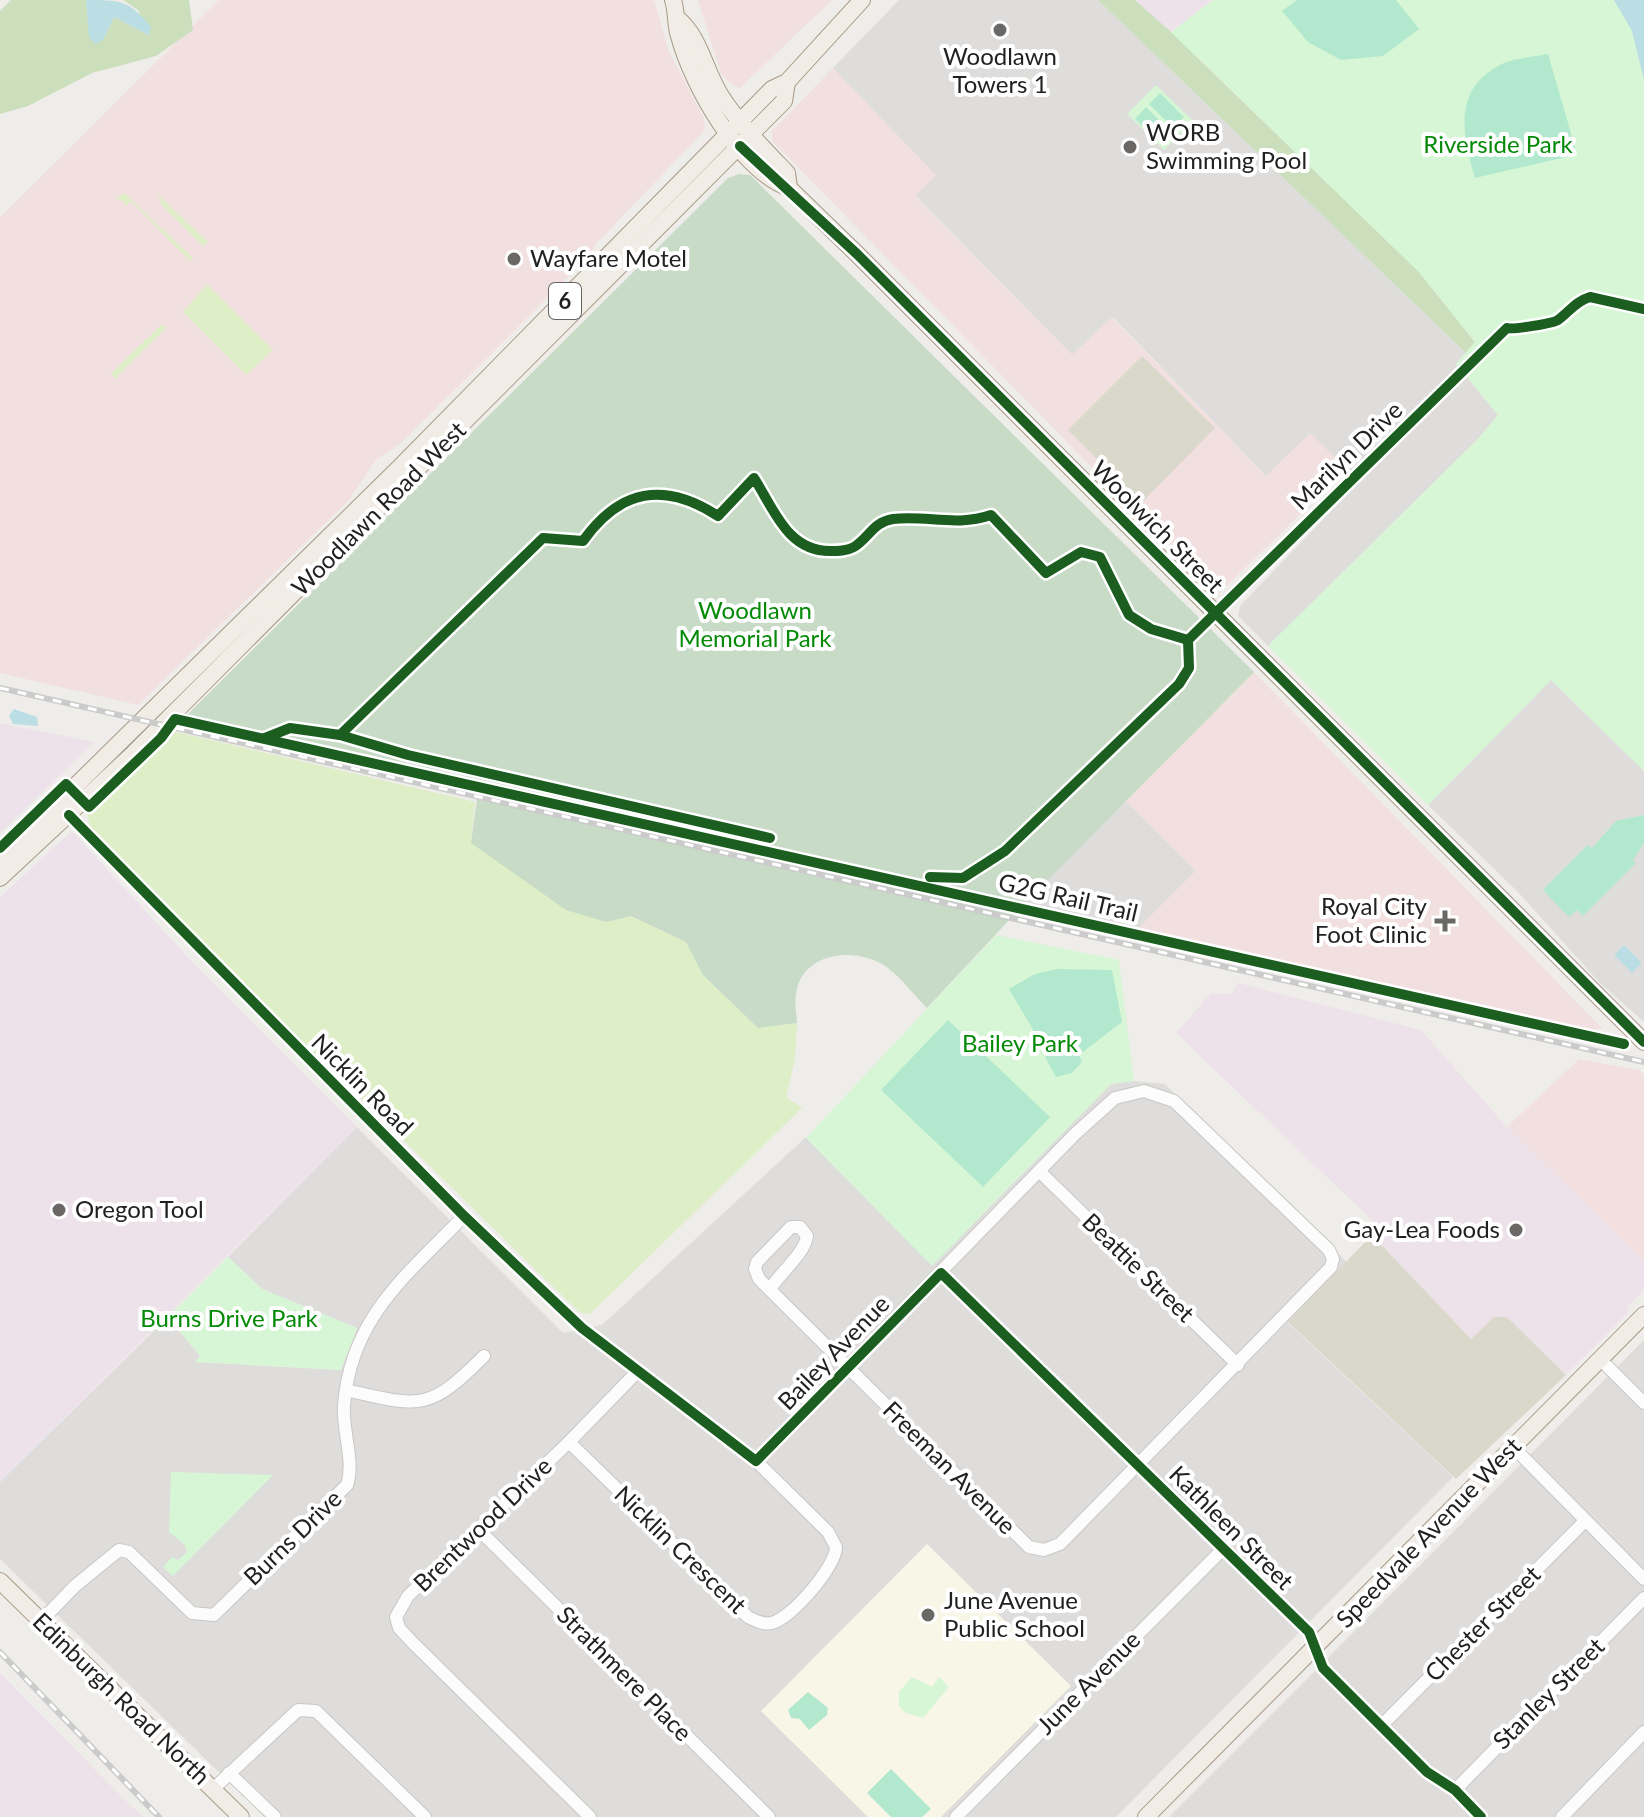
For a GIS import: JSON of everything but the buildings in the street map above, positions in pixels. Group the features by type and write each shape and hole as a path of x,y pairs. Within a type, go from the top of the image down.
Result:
{"main road":[{"name":"Woolwich Street","path":"673,0 678,33 693,77 740,134 787,173 789,188 1644,1042"},
{"name":"Woodlawn Road West","path":"0,878 63,809 400,467 740,134 772,89 787,82 862,0"},
{"name":"Woodlawn Road West","path":"0,860 63,809"},
{"name":"Speedvale Avenue West","path":"1146,1817 1644,1315"},
{"name":"Edinburgh Road North","path":"0,1581 241,1817"}],"street":[{"name":"Marilyn Drive","path":"1215,614 1507,328"},
{"name":"Nicklin Road","path":"63,809 464,1216 582,1328 636,1373"},
{"name":"Bailey Avenue","path":"756,1461 1039,1171 1115,1098 1124,1093 1155,1093 1174,1101 1329,1250 1333,1259"},
{"name":"Beattie Street","path":"1039,1171 1238,1365"},
{"name":"Burns Drive","path":"41,1621 73,1587 119,1550 129,1552 192,1613 214,1615 347,1485 346,1390 353,1355 376,1309 464,1216"},
{"path":"791,1227 800,1227 807,1236 807,1243 782,1269 770,1289 759,1279 755,1269 757,1262 791,1227"},
{"name":"Freeman Avenue","path":"770,1289 1029,1547 1044,1550 1060,1544 1139,1465 1331,1267 1333,1259"},
{"name":"Kathleen Street","path":"941,1273 1309,1632 1313,1650 1323,1668 1427,1772 1455,1790 1481,1817"},
{"path":"346,1390 420,1403 447,1392 484,1356"},
{"path":"1600,1359 1644,1403"},
{"name":"Brentwood Drive","path":"590,1817 399,1628 396,1617 399,1607 636,1373"},
{"name":"Nicklin Crescent","path":"569,1442 748,1617 772,1623 799,1603 833,1563 836,1547 828,1532 756,1461 636,1373"},
{"path":"1513,1447 1644,1579"},
{"name":"Chester Street","path":"1381,1726 1585,1521"},
{"name":"Strathmere Place","path":"479,1530 769,1817"},
{"name":"June Avenue","path":"956,1817 1222,1550"},
{"name":"Stanley Street","path":"1455,1790 1644,1598"},
{"path":"213,1789 298,1710 307,1707 316,1711 425,1817"},
{"path":"1562,1817 1644,1732"},
{"path":"229,1773 275,1817"}],"shaded area":[{"path":"219,0 654,0 669,52 704,118 705,130 597,243 589,256 401,443 376,460 349,500 138,705 0,673 0,217"},
{"path":"698,0 832,0 740,88 733,86 721,74"},
{"path":"899,0 1098,0 1466,353 1456,364 1498,415 1477,440 1268,646 1238,616 1240,606 1358,483 1347,469 1266,476 1113,317 1072,355 915,195 935,175 864,235 778,144 836,71 833,68"},
{"path":"1135,0 1213,0 1171,32"},
{"path":"833,68 936,175 915,196 1072,355 1112,317 1266,476 1310,433 1347,469 1217,595 772,141 772,131"},
{"path":"1142,356 1215,428 1141,503 1068,430"},
{"path":"1254,672 1602,1028 1583,1032 1137,930 1196,871 1125,800"},
{"path":"1551,680 1644,771 1644,1022 1600,983 1518,892 1428,805"},
{"path":"0,723 94,742 0,833"},
{"path":"1125,800 1196,871 1137,930 1024,904"},
{"path":"72,831 194,964 357,1127 0,1482 0,897"},
{"path":"1238,983 1421,1030 1507,1127 1644,1262 1644,1289 1628,1307 1628,1313 1566,1375 1507,1317 1494,1317 1471,1339 1372,1235 1379,1227 1176,1033 1211,993 1231,994"},
{"path":"1579,1059 1639,1070 1644,1075 1644,1262 1507,1127"},
{"path":"1134,1081 1165,1084 1347,1262 1288,1323 1453,1477 1116,1817 265,1817 0,1559 0,1482 168,1317 200,1356 196,1362 341,1370 357,1328 262,1289 228,1257 357,1127 563,1333 602,1325 806,1137 932,1265 1111,1084"},
{"path":"1372,1235 1471,1339 1494,1317 1507,1317 1566,1375 1456,1479 1288,1322"},
{"path":"1644,1340 1644,1817 1169,1817 1312,1674"},
{"name":"June Avenue Public School","path":"927,1544 1071,1686 941,1817 868,1817 761,1711"},
{"path":"0,1673 124,1799 143,1817 0,1817"}],"green space":[{"path":"11,0 86,0 103,40 114,17 149,35 138,10 123,0 189,0 193,30 156,56 92,73 28,106 0,114 0,11"},
{"path":"1098,0 1135,0 1171,32 1419,272 1475,342 1466,353"},
{"name":"Riverside Park","path":"1213,0 1644,0 1644,771 1551,680 1428,805 1268,646 1477,440 1498,415 1456,364 1475,342 1419,272 1171,32"},
{"path":"1297,0 1396,0 1419,29 1383,56 1341,60 1308,42 1282,11"},
{"path":"1548,54 1575,147 1570,156 1475,178 1465,131 1467,102 1473,89 1483,77 1503,63"},
{"path":"1156,85 1193,121 1164,150 1127,114"},
{"path":"1160,93 1184,117 1173,128 1149,104"},
{"path":"1146,107 1170,131 1159,142 1135,119"},
{"name":"Woodlawn Memorial Park","path":"739,174 750,175 1254,672 1024,904 927,1008 888,968 866,958 841,955 817,962 800,980 796,996 797,1023 758,1028 703,975 686,942 631,916 606,922 566,910 471,843 479,784 184,718 728,178"},
{"path":"124,193 193,258 190,261 131,201 125,207 125,202 116,199"},
{"path":"157,194 208,242 203,246 162,205"},
{"path":"207,284 273,350 246,375 183,312"},
{"path":"162,324 166,328 115,379 111,374"},
{"path":"168,730 475,802 471,843 606,922 631,916 686,942 703,975 758,1028 797,1023 795,1059 786,1097 802,1108 590,1314 579,1312 210,951 90,827 87,814 91,802"},
{"path":"1644,815 1644,843 1633,860 1636,863 1583,916 1577,910 1569,917 1543,890 1588,845 1592,848 1616,821"},
{"name":"Bailey Park","path":"996,935 1119,960 1134,1081 1111,1084 932,1266 806,1138"},
{"path":"1057,969 1112,970 1122,1022 1079,1055 1082,1062 1072,1073 1056,1077 1045,1057 1048,1055 1009,989 1035,974"},
{"path":"948,1020 1050,1117 983,1187 881,1090"},
{"name":"Burns Drive Park","path":"228,1257 262,1289 357,1328 341,1370 195,1362 200,1356 168,1317"},
{"path":"171,1472 273,1475 173,1576 163,1567 172,1557 178,1560 187,1552 184,1544 169,1532"},
{"path":"912,1677 932,1687 939,1677 949,1687 923,1718 906,1713 899,1706 899,1692"},
{"path":"808,1692 828,1708 827,1715 809,1730 800,1719 791,1718 788,1710"},
{"path":"891,1769 931,1809 922,1817 891,1817 867,1793"}],"water":[{"path":"86,0 123,3 151,27 149,35 114,17 103,40 95,44 89,37"},
{"path":"1614,0 1644,0 1644,80 1632,31"},
{"path":"14,709 37,717 38,726 13,724 9,716"},
{"path":"1624,945 1642,963 1632,973 1614,955"}],"railway":[{"path":"0,688 1644,1062"},
{"path":"0,1652 159,1817"}],"cycle path":[{"path":"740,146 857,254 1644,1042"},
{"path":"1188,640 1507,328 1555,321 1590,297 1644,309"},
{"path":"340,735 543,538 583,541 612,510 644,496 679,498 718,516 754,478 783,526 803,544 815,549 836,551 851,548 881,523 893,519 966,520 991,515 1046,573 1081,552 1100,557 1129,615 1151,629 1188,640"},
{"name":"G2G Rail Trail","path":"930,877 963,878 1005,851 1179,684 1189,668 1188,640"},
{"name":"G2G Rail Trail","path":"0,848 66,784 89,807 161,738 175,719 1624,1044"},
{"path":"265,738 290,728 340,735 408,755 770,838"},
{"path":"69,815 464,1216 582,1328 756,1461 941,1273 1309,1632 1323,1668 1427,1772 1455,1790 1481,1817"}],"place":[{"name":"Woodlawn Towers 1","path":"1000,30"},
{"name":"WORB Swimming Pool","path":"1130,147"},
{"name":"Wayfare Motel","path":"514,259"},
{"name":"Royal City Foot Clinic","path":"1445,921"},
{"name":"Oregon Tool","path":"59,1210"},
{"name":"Gay-Lea Foods","path":"1516,1230"},
{"name":"June Avenue Public School","path":"928,1615"}]}
